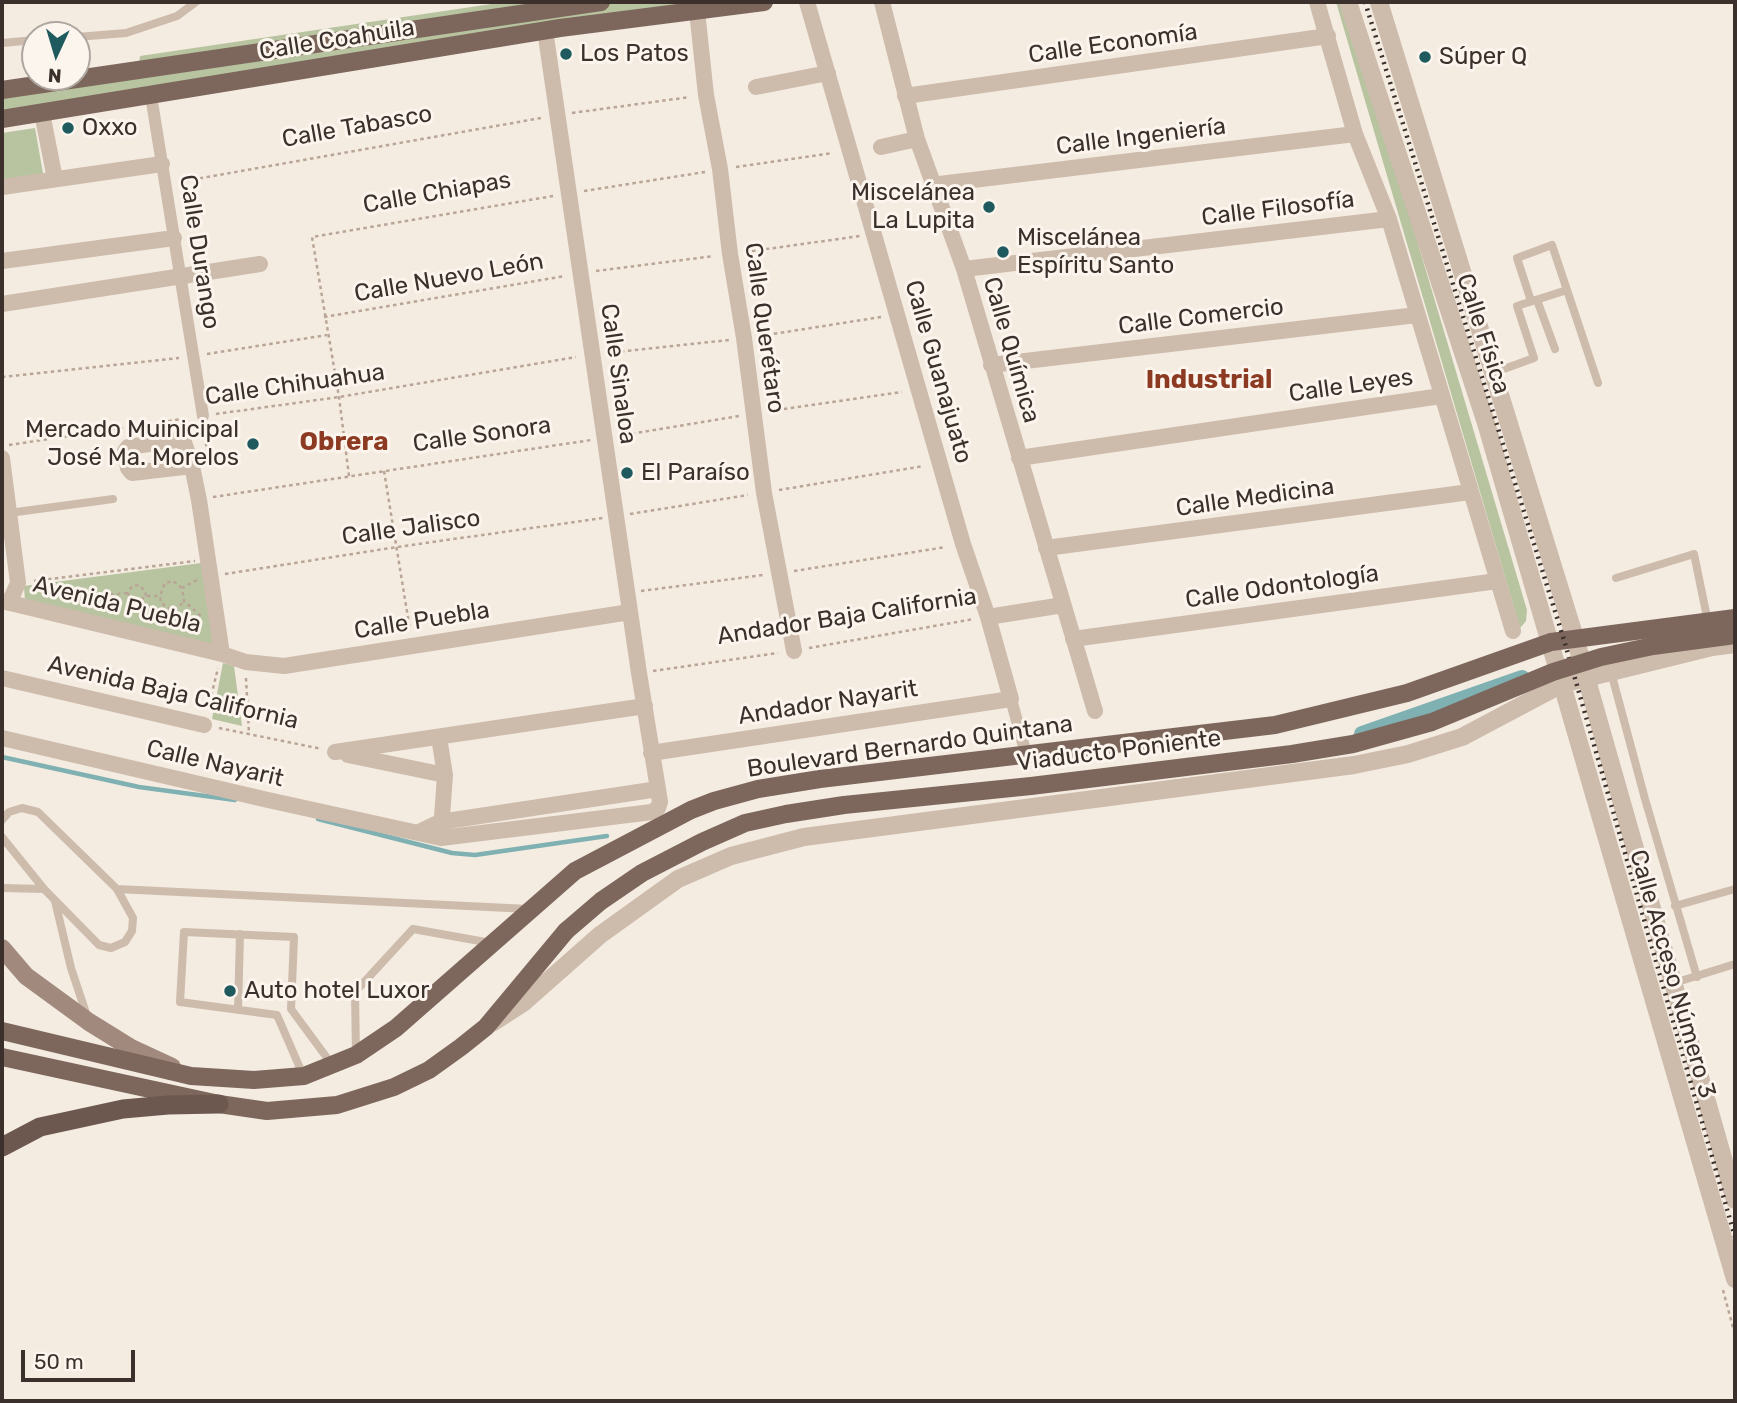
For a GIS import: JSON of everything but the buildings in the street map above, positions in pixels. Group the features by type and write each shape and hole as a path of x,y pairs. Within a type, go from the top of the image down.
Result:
{"highway":[{"path":"2,1147 40,1127 123,1109 219,1104"}],"main road":[{"name":"Calle Coahuila","path":"2,90 601,2"},
{"name":"Calle Coahuila","path":"2,119 545,30 764,2"},
{"name":"Boulevard Bernardo Quintana","path":"2,1031 191,1076 254,1080 304,1076 356,1055 396,1028 575,871 691,810 714,802 758,789 820,779 1275,725 1406,693 1551,642 1735,618"},
{"name":"Viaducto Poniente","path":"486,1027 566,931 601,901 642,873 745,823 845,805 1031,786 1353,744 1432,722 1553,671 1601,657 1653,646 1735,635"},
{"path":"2,948 26,976 89,1022 131,1048 191,1076"},
{"path":"2,1057 219,1104 267,1111 313,1109 358,1100 394,1087 429,1070 486,1027"}],"street":[{"name":"Calle Guanajuato","path":"807,2 1026,754"},
{"name":"Calle Química","path":"882,2 916,139 964,269 1095,712"},
{"path":"1317,2 1355,134 1389,219 1513,631"},
{"name":"Calle Física","path":"1348,2 1486,423 1562,684"},
{"name":"Calle Acceso Número 3","path":"1379,2 1575,638 1735,1200"},
{"name":"Calle Querétaro","path":"697,11 706,95 720,169 764,493 794,650"},
{"name":"Calle Sinaloa","path":"545,30 658,789 658,808"},
{"name":"Calle Economía","path":"905,96 1328,37"},
{"path":"756,87 828,73"},
{"name":"Calle Durango","path":"151,96 203,416"},
{"path":"42,113 55,178"},
{"name":"Calle Ingeniería","path":"931,185 1355,134"},
{"path":"881,147 916,139"},
{"path":"2,187 162,164"},
{"name":"Calle Filosofía","path":"964,269 1389,219"},
{"path":"2,261 174,238"},
{"path":"2,304 260,264"},
{"name":"Calle Comercio","path":"991,365 1417,315"},
{"name":"Calle Leyes","path":"1019,458 1441,396"},
{"path":"192,466 135,473 128,471 125,453 128,447 183,439 192,466 200,500 222,654"},
{"path":"2,458 8,523 21,586 6,602"},
{"name":"Calle Medicina","path":"1046,548 1470,492"},
{"name":"Calle Odontología","path":"1073,639 1497,581"},
{"name":"Avenida Puebla","path":"6,602 222,654"},
{"name":"Andador Baja California","path":"988,617 1063,605"},
{"name":"Calle Puebla","path":"222,654 246,662 284,666 630,611"},
{"path":"486,1027 523,1003 600,935 678,878 731,856 804,837 1354,765 1408,754 1462,737 1562,684 1735,644"},
{"name":"Avenida Baja California","path":"2,678 204,724"},
{"name":"Calle Acceso Número 3","path":"1562,684 1735,1279"},
{"name":"Andador Nayarit","path":"652,753 1011,699"},
{"path":"335,752 645,706"},
{"path":"439,737 445,775 441,830"},
{"name":"Calle Nayarit","path":"2,738 419,832 652,812 658,808"},
{"path":"335,752 445,775"},
{"name":"Calle Nayarit","path":"441,830 658,789"}],"lane":[{"path":"91,36 127,33 177,16 197,2"},
{"path":"2,43 21,41"},
{"path":"1555,349 1517,258 1552,245 1598,383"},
{"path":"1493,373 1534,358 1517,306 1567,290"},
{"path":"8,523 113,499"},
{"path":"1616,578 1694,554 1708,622"},
{"path":"1611,672 1697,977"},
{"path":"2,820 9,812 22,808 38,812 117,889 133,918 132,931 125,942 111,948 99,945 44,889 2,837"},
{"path":"2,888 44,889"},
{"path":"117,889 529,909"},
{"path":"1675,906 1735,889"},
{"path":"55,901 71,968 89,1022"},
{"path":"356,1055 355,992 414,929 491,943"},
{"path":"304,1076 277,1015 180,1002 184,932 294,937 291,1009 332,1066"},
{"path":"238,1010 240,934"},
{"path":"1674,983 1735,964"}],"path":[{"name":"Calle Tabasco","path":"165,184 557,115 706,95"},
{"name":"Calle Chiapas","path":"324,317 312,237 569,194"},
{"name":"Calle Nuevo León","path":"324,317 580,273"},
{"path":"324,317 339,397 349,476"},
{"path":"2,377 193,356 327,335"},
{"name":"Calle Chihuahua","path":"2,446 339,397 592,355"},
{"name":"Calle Sonora","path":"200,500 605,438"},
{"path":"384,471 412,645"},
{"name":"Calle Jalisco","path":"211,577 616,516"},
{"path":"21,586 208,559"},
{"path":"182,587 173,581 165,583 160,596 161,603 172,610 184,601"},
{"path":"128,593 132,586 139,585 146,596"},
{"path":"21,586 74,590 81,597 80,619"},
{"path":"81,597 128,593"},
{"path":"128,593 131,601 137,603 146,596 160,596"},
{"name":"Andador Baja California","path":"639,673 988,617"},
{"path":"204,724 222,654"},
{"path":"246,662 249,734"},
{"name":"Avenida Baja California","path":"204,724 335,752"}],"green space":[{"path":"505,2 706,2 2,118 2,92 21,89 91,91 91,79 138,72 140,56"},
{"path":"1336,2 1346,2 1527,610 1526,621 1520,628"},
{"path":"35,128 44,179 2,185 2,133"},
{"path":"209,562 221,647 25,602 24,586"},
{"path":"223,663 234,666 242,726 212,719"}],"waterway":[{"path":"1362,734 1522,678"},
{"path":"2,757 139,787 235,800"},
{"path":"318,819 452,853 475,855 607,836"}],"railway":[{"path":"1365,2 1564,640 1735,1237"}],"place":[{"name":"Los Patos","path":"566,54"},
{"name":"Súper Q","path":"1425,57"},
{"name":"Oxxo","path":"68,128"},
{"name":"Miscelánea La Lupita","path":"989,207"},
{"name":"Miscelánea Espíritu Santo","path":"1003,252"},
{"name":"Mercado Muinicipal José Ma. Morelos","path":"253,444"},
{"name":"El Paraíso","path":"627,473"},
{"name":"Auto hotel Luxor","path":"230,991"}],"district":[{"name":"Industrial","path":"1209,380"},
{"name":"Obrera","path":"344,442"}]}
